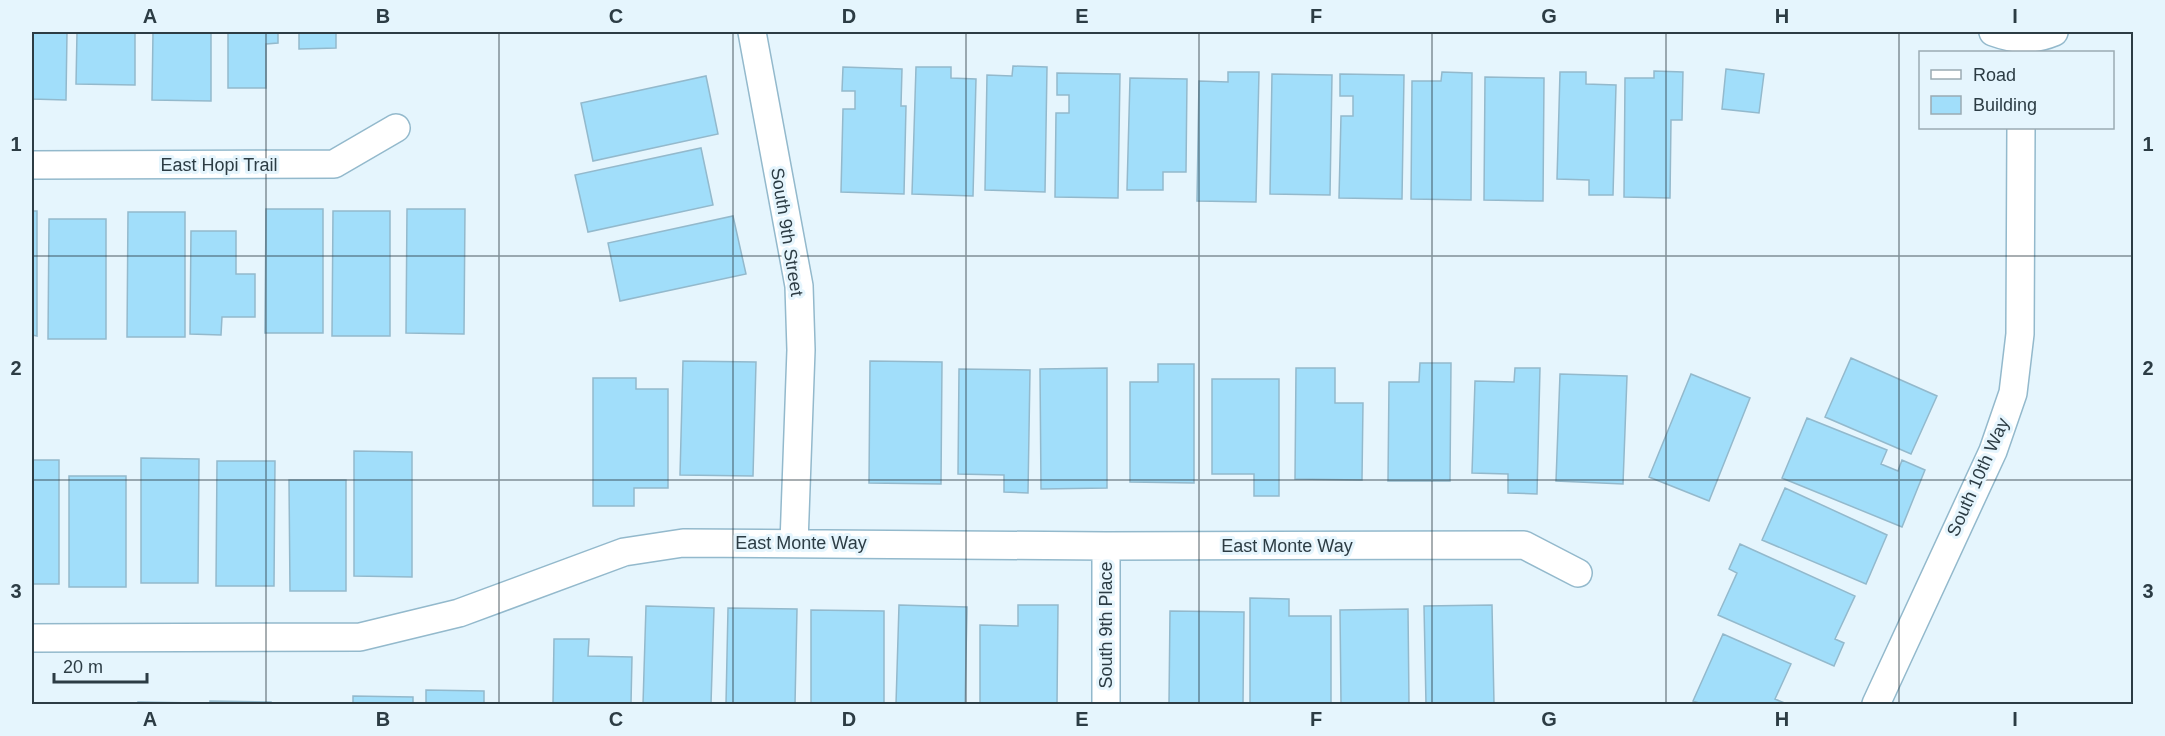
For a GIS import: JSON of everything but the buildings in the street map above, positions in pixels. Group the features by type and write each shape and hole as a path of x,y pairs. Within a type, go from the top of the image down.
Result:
{"street":[{"name":"South 9th Street","path":"752,32 799,286 801,350 794,543"},
{"path":"1993,32 2022,46 2054,32"},
{"name":"East Hopi Trail","path":"32,165 334,164 396,128"},
{"name":"South 10th Way","path":"1876,705 1976,483 1993,452 2013,393 2020,334 2021,129"},
{"name":"East Monte Way","path":"32,638 360,637 459,613 624,552 683,543 1106,546 1524,545 1578,573"},
{"name":"South 9th Place","path":"1106,546 1106,705"}]}
